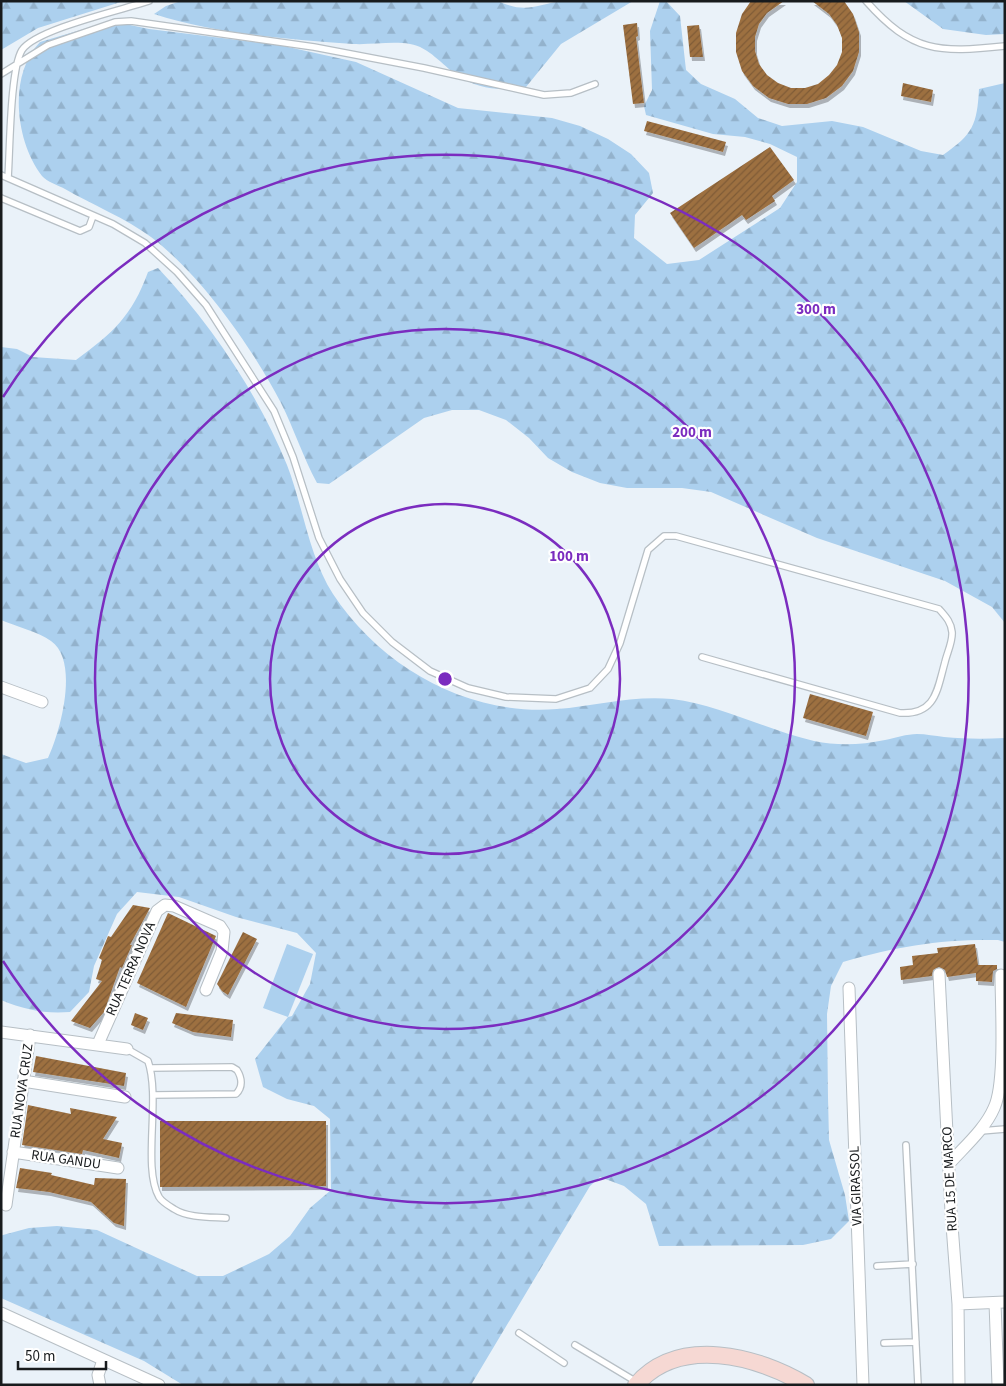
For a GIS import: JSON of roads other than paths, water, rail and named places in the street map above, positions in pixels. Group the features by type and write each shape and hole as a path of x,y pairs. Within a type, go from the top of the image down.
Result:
{"main road":[{"path":"636,1384 668,1362 687,1357 709,1355 737,1358 772,1366 806,1385"}],"street":[{"path":"1,687 42,702"},
{"name":"RUA TERRA NOVA","path":"98,1044 157,911 165,905 174,906 220,926 224,932 222,951 206,990"},
{"name":"RUA 15 DE MARCO","path":"939,974 958,1304 959,1385"},
{"path":"949,1164 989,1118 998,1093 1001,975"},
{"name":"VIA GIRASSOL","path":"849,988 863,1385"},
{"path":"1,1032 127,1049"},
{"name":"RUA NOVA CRUZ","path":"6,1206 30,1035"},
{"path":"23,1080 125,1097"},
{"name":"RUA GANDU","path":"13,1152 118,1168"},
{"path":"958,1304 1000,1302 998,1385"},
{"path":"1,1313 158,1385"},
{"path":"100,1385 98,1375 104,1360"}],"lane":[{"path":"8,178 15,67 23,49 42,34 149,1"},
{"path":"866,1 886,24 921,45 944,50 1005,46"},
{"path":"1,74 48,45 115,22 131,21 323,49 424,68 544,95 571,93 595,84"},
{"path":"1,175 93,216 145,243 177,272 206,305 274,411 294,457 319,538 340,579 363,612 392,642 430,670 468,688 506,697 556,698 590,688 608,669 620,643 648,550 664,536 676,536 939,609 950,622 953,634 934,698 925,708 914,714 900,713 702,657"},
{"path":"1,198 80,231 87,230 93,216"},
{"path":"127,1049 148,1061 151,1068 153,1167 155,1188 160,1200 175,1210 194,1215 226,1218"},
{"path":"151,1068 232,1067 237,1070 241,1082 240,1090 236,1094 153,1095"},
{"path":"976,1132 1005,1129"},
{"path":"906,1144 918,1385"},
{"path":"877,1266 913,1264"},
{"path":"519,1333 564,1363"},
{"path":"884,1343 916,1342"},
{"path":"575,1345 636,1384"}]}
